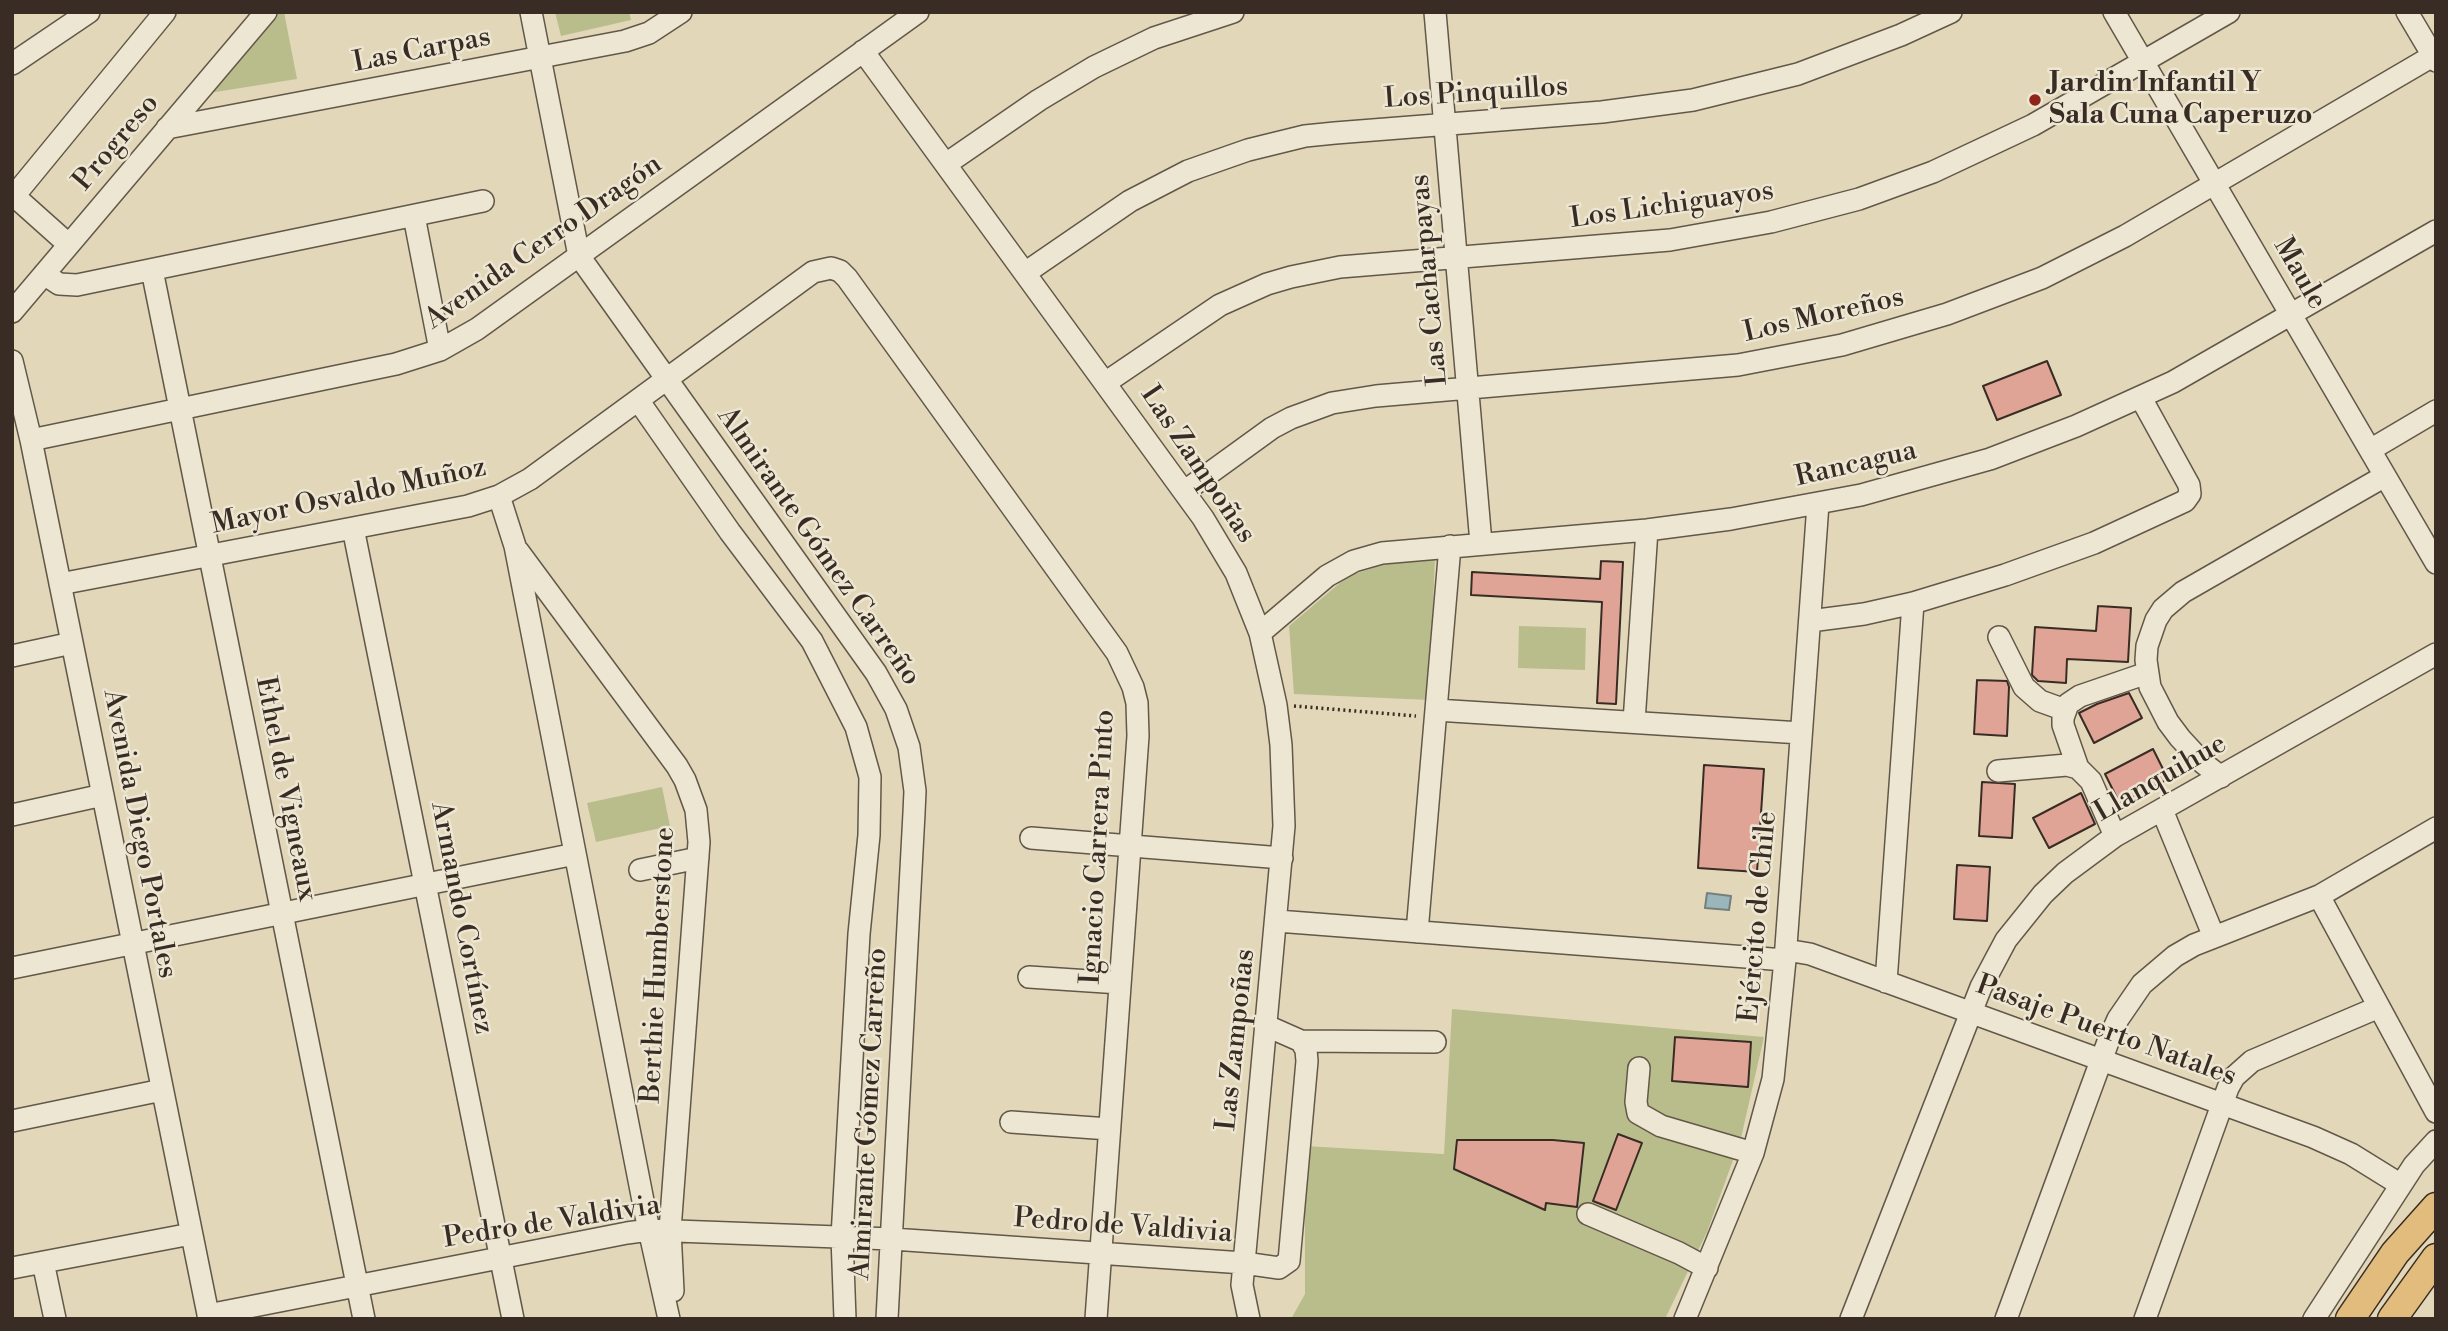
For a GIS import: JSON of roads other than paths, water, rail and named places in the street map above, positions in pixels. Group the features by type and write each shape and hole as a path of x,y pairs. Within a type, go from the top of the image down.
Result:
{"main road":[{"path":"2350,1319 2395,1253 2436,1207"},
{"path":"2392,1319 2436,1258"}],"street":[{"path":"12,64 89,12"},
{"path":"68,244 13,195 165,12"},
{"name":"Progreso","path":"12,312 266,12"},
{"name":"Almirante Gómez Carreño","path":"531,12 579,256 882,682 896,709 909,747 915,791 887,1319"},
{"name":"Las Carpas","path":"167,128 639,37 660,27 681,12"},
{"name":"Avenida Cerro Dragón","path":"31,440 396,364 440,350 477,329 918,12"},
{"path":"946,164 1039,100 1094,67 1154,38 1233,12"},
{"name":"Las Cacharpayas","path":"1435,12 1480,543"},
{"name":"Los Pinquillos","path":"1025,273 1129,201 1158,185 1248,150 1305,136 1602,113 1693,100 1798,74 1850,56 1951,12"},
{"name":"Maule","path":"2114,12 2436,563"},
{"name":"Los Lichiguayos","path":"1105,383 1220,305 1267,284 1315,271 1670,240 1822,210 1896,186 1984,150 2033,125 2229,12"},
{"path":"2407,12 2435,57"},
{"name":"Las Zampoñas","path":"863,51 1185,491 1236,573 1260,633 1276,705 1284,787 1277,921 1244,1263 1243,1297 1249,1319"},
{"name":"Los Moreños","path":"1185,491 1282,423 1311,410 1354,399 1738,365 1842,345 1947,314 2042,278 2125,236 2435,57"},
{"path":"44,274 50,280 68,286 483,201"},
{"path":"414,216 440,350"},
{"name":"Rancagua","path":"1260,633 1314,585 1340,568 1382,552 1647,530 1731,519 1904,485 1990,459 2141,398 2205,365 2436,231"},
{"name":"Mayor Osvaldo Muñoz","path":"60,584 468,506 499,496 530,479 813,272 831,268"},
{"name":"Ignacio Carrera Pinto","path":"831,268 847,278 1117,653 1126,669 1137,703 1130,845 1096,1319"},
{"name":"Ethel de Vigneaux","path":"152,270 364,1319"},
{"name":"Avenida Diego Portales","path":"12,361 31,440 208,1317"},
{"path":"1810,621 1864,614 1913,603 2051,559 2126,529 2185,501 2190,494 2189,485 2141,398"},
{"path":"638,400 730,532 812,641 856,727 870,777 869,835 859,934 842,1237 845,1319"},
{"path":"2370,450 2436,411"},
{"path":"2221,777 2191,751 2168,722 2150,687 2147,646 2156,620 2172,600 2183,592 2385,476"},
{"name":"Berthie Humberstone","path":"499,496 515,546 575,854 659,1230 671,1319"},
{"name":"Ejército de Chile","path":"1685,1319 1753,1153 1773,1079 1785,955 1818,504"},
{"name":"Armando Cortínez","path":"353,528 513,1319"},
{"path":"1634,722 1647,530"},
{"name":"Berthie Humberstone","path":"515,546 677,766 685,780 695,810 698,858 659,1230"},
{"path":"1416,932 1450,546"},
{"path":"1886,982 1913,603"},
{"path":"1999,637 2024,688 2039,701 2065,710"},
{"path":"12,656 72,643"},
{"name":"Llanquihue","path":"1851,1319 1970,1013 1993,963 2022,918 2065,873 2115,836 2436,654"},
{"path":"2115,836 2091,781 2078,768 2063,725 2065,710 2073,699 2147,673"},
{"path":"1435,713 1801,733"},
{"path":"1998,771 2067,765 2078,768"},
{"path":"12,815 103,795"},
{"path":"2162,810 2214,937"},
{"path":"2006,1319 2101,1060 2118,1020 2142,984 2175,956 2214,937 2319,896 2436,828"},
{"path":"1031,838 1282,858"},
{"path":"12,968 575,854"},
{"path":"640,870 698,858"},
{"path":"2319,896 2436,1112"},
{"name":"Pasaje Puerto Natales","path":"1277,921 1785,955 1810,954 2332,1145 2401,1185"},
{"path":"1029,976 1120,983"},
{"path":"2145,1319 2234,1077 2252,1061 2379,1007"},
{"path":"1267,1026 1301,1041 1436,1042"},
{"name":"Pedro de Valdivia","path":"208,1317 627,1233 659,1230 892,1239 1244,1263 1279,1268 1289,1261 1307,1061 1301,1041"},
{"path":"1639,1068 1636,1102 1638,1113 1661,1126 1753,1153"},
{"path":"12,1121 162,1090"},
{"path":"1011,1122 1109,1129"},
{"path":"2314,1319 2414,1166 2436,1141"},
{"path":"1588,1214 1707,1268"},
{"path":"12,1268 191,1234"},
{"path":"43,1262 55,1319"}],"water":[{"path":"1707,893 1731,896 1729,910 1705,908"}],"place":[{"name":"Jardin Infantil Y Sala Cuna Caperuzo","path":"2035,100"}]}
